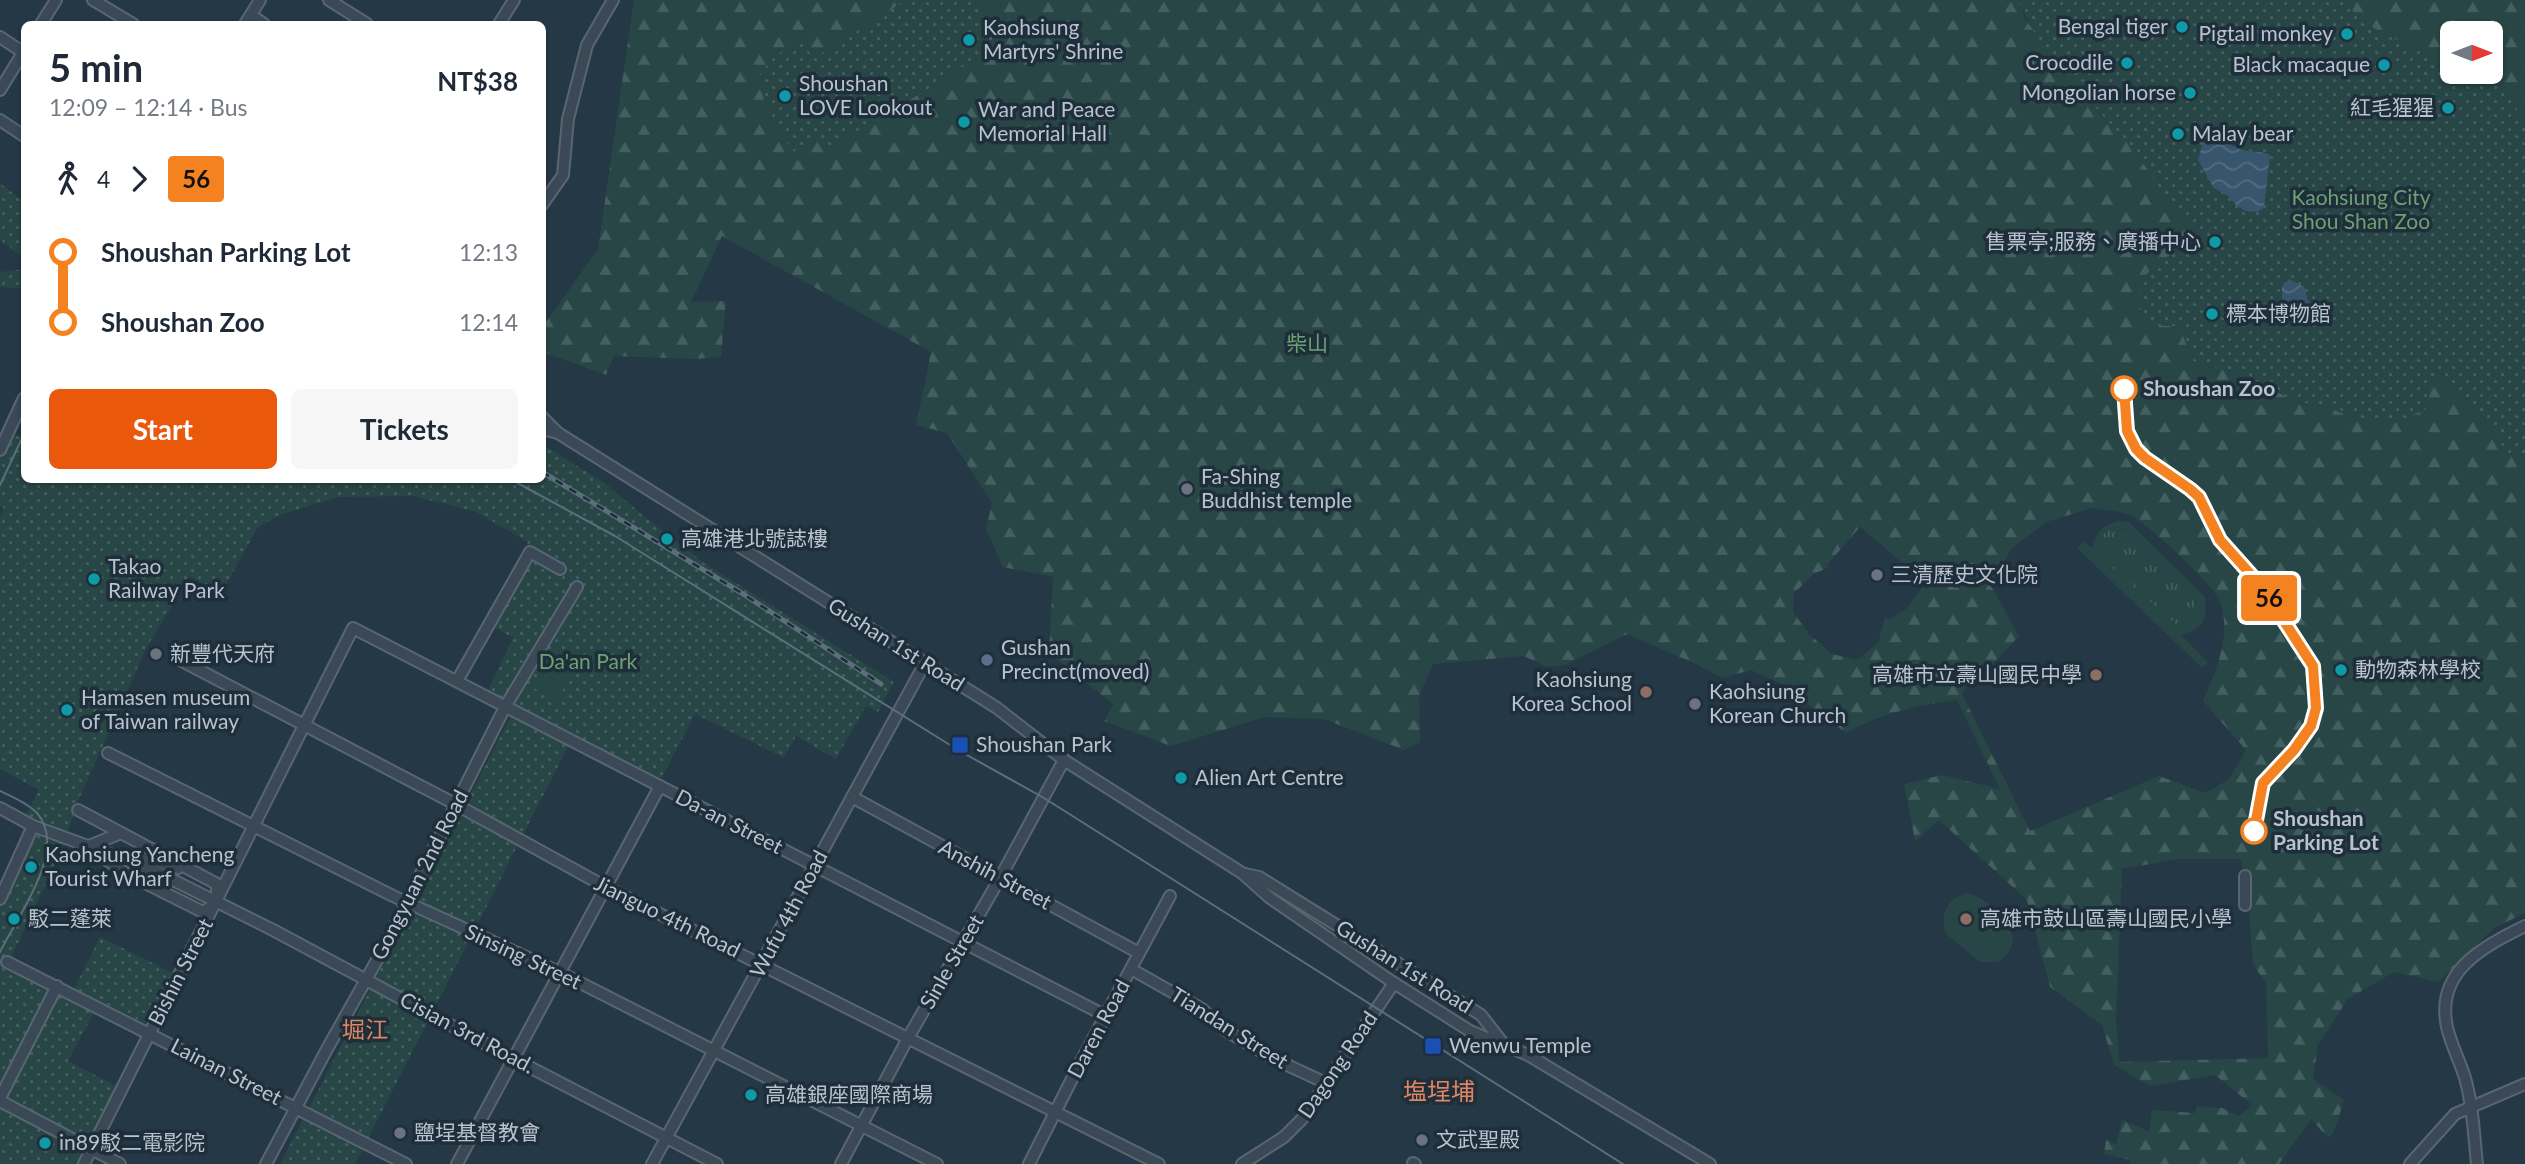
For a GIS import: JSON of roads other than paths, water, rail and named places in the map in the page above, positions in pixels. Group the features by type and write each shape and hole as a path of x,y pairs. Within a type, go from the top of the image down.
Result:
{"street":[{"path":"43,21 56,0"},
{"path":"93,0 128,21"},
{"path":"248,20 260,0"},
{"path":"329,0 362,21"},
{"path":"501,21 514,0"},
{"path":"546,199 563,175 568,119 587,44 613,0"},
{"path":"0,37 21,50"},
{"path":"0,90 21,57"},
{"path":"0,120 21,134"},
{"path":"0,450 21,404"},
{"path":"546,421 558,433"},
{"name":"Gushan 1st Road","path":"546,430 558,433 997,708 1064,760 1242,873 1270,898 1394,983 1470,1031 1504,1044"},
{"path":"457,681 530,552 560,569"},
{"name":"Gongyuan 2nd Road","path":"266,1164 367,979 505,707 577,587"},
{"name":"Da-an Street","path":"353,628 1106,1016"},
{"name":"Bishin Street","path":"84,1164 88,1147 217,902 353,628"},
{"name":"Jianguo 4th Road","path":"180,660 455,804 604,886 1159,1164"},
{"name":"Wufu 4th Road","path":"652,1164 925,663"},
{"name":"Sinsing Street","path":"108,752 407,902 558,972 937,1164"},
{"name":"Sinle Street","path":"841,1164 908,1038 964,943 1064,760"},
{"path":"457,1164 660,786"},
{"name":"Anshih Street","path":"852,797 1139,953"},
{"name":"Cisian 3rd Road.","path":"0,808 33,826 151,869 367,979 717,1164"},
{"path":"78,810 218,884 217,902"},
{"path":"0,899 33,826"},
{"path":"85,844 121,833"},
{"name":"Cisian 3rd Road.","path":"85,844 127,874 203,912 217,902"},
{"name":"Cisian 3rd Road.","path":"115,855 153,860 207,878"},
{"name":"Gushan 1st Road","path":"1242,873 1259,877 1481,1015 1504,1044"},
{"path":"2245,876 2245,905"},
{"name":"Daren Road","path":"1029,1164 1170,896"},
{"path":"2477,1164 2465,1076 2448,1030 2446,998 2450,985 2470,959 2484,947 2525,926"},
{"name":"Lainan Street","path":"7,962 406,1164"},
{"name":"Tiandan Street","path":"1131,969 1202,1009 1225,1030 1248,1044 1328,1084"},
{"name":"Dagong Road","path":"1242,1164 1269,1148 1295,1127 1328,1084 1394,983"},
{"path":"57,986 0,1100 120,1164"},
{"path":"1504,1044 1528,1055 1710,1164"},
{"path":"2410,1164 2448,1121 2470,1106 2525,1084"}],"water":[{"path":"2212,137 2220,138 2243,150 2270,155 2264,208 2257,212 2246,211 2213,187 2198,160 2203,142"},
{"path":"2289,279 2304,287 2308,301 2315,306 2314,314 2304,321 2295,321 2293,309 2282,298 2282,287"}],"tram line":[{"path":"0,485 21,440"},
{"path":"518,483 615,536 958,750 1044,798 1623,1164"},
{"path":"0,791 37,813 45,828 47,845 37,883 0,952"}],"railway":[{"path":"546,474 740,592 881,684"}],"place":[{"name":"Bengal tiger","path":"2182,27"},
{"name":"Pigtail monkey","path":"2347,34"},
{"name":"Kaohsiung Martyrs' Shrine","path":"969,40"},
{"name":"Crocodile","path":"2127,63"},
{"name":"Black macaque","path":"2384,65"},
{"name":"Mongolian horse","path":"2190,93"},
{"name":"Shoushan LOVE Lookout","path":"785,96"},
{"name":"紅毛猩猩","path":"2448,108"},
{"name":"War and Peace Memorial Hall","path":"964,122"},
{"name":"Malay bear","path":"2178,134"},
{"name":"售票亭;服務、廣播中心","path":"2215,242"},
{"name":"標本博物館","path":"2212,314"},
{"name":"Shoushan Zoo","path":"2124,389"},
{"name":"Fa-Shing Buddhist temple","path":"1187,489"},
{"name":"高雄港北號誌樓","path":"667,539"},
{"name":"三清歷史文化院","path":"1877,575"},
{"name":"Takao Railway Park","path":"94,579"},
{"name":"新豐代天府","path":"156,654"},
{"name":"Gushan Precinct(moved)","path":"987,660"},
{"name":"動物森林學校","path":"2341,670"},
{"name":"高雄市立壽山國民中學","path":"2096,675"},
{"name":"Kaohsiung Korea School","path":"1646,692"},
{"name":"Kaohsiung Korean Church","path":"1695,704"},
{"name":"Hamasen museum of Taiwan railway","path":"67,710"},
{"name":"Shoushan Park","path":"960,745"},
{"name":"Alien Art Centre","path":"1181,778"},
{"name":"Shoushan Parking Lot","path":"2254,831"},
{"name":"Kaohsiung Yancheng Tourist Wharf","path":"31,867"},
{"name":"駁二蓬萊","path":"14,919"},
{"name":"高雄市鼓山區壽山國民小學","path":"1966,919"},
{"name":"Wenwu Temple","path":"1433,1046"},
{"name":"高雄銀座國際商場","path":"751,1095"},
{"name":"鹽埕基督教會","path":"400,1133"},
{"name":"文武聖殿","path":"1422,1140"},
{"name":"in89駁二電影院","path":"45,1143"}],"district":[{"name":"堀江","path":"365,1030"},
{"name":"塩埕埔","path":"1439,1092"}],"park label":[{"name":"Kaohsiung City Shou Shan Zoo","path":"2361,210"},
{"name":"柴山","path":"1307,344"},
{"name":"Da'an Park","path":"588,662"}]}
